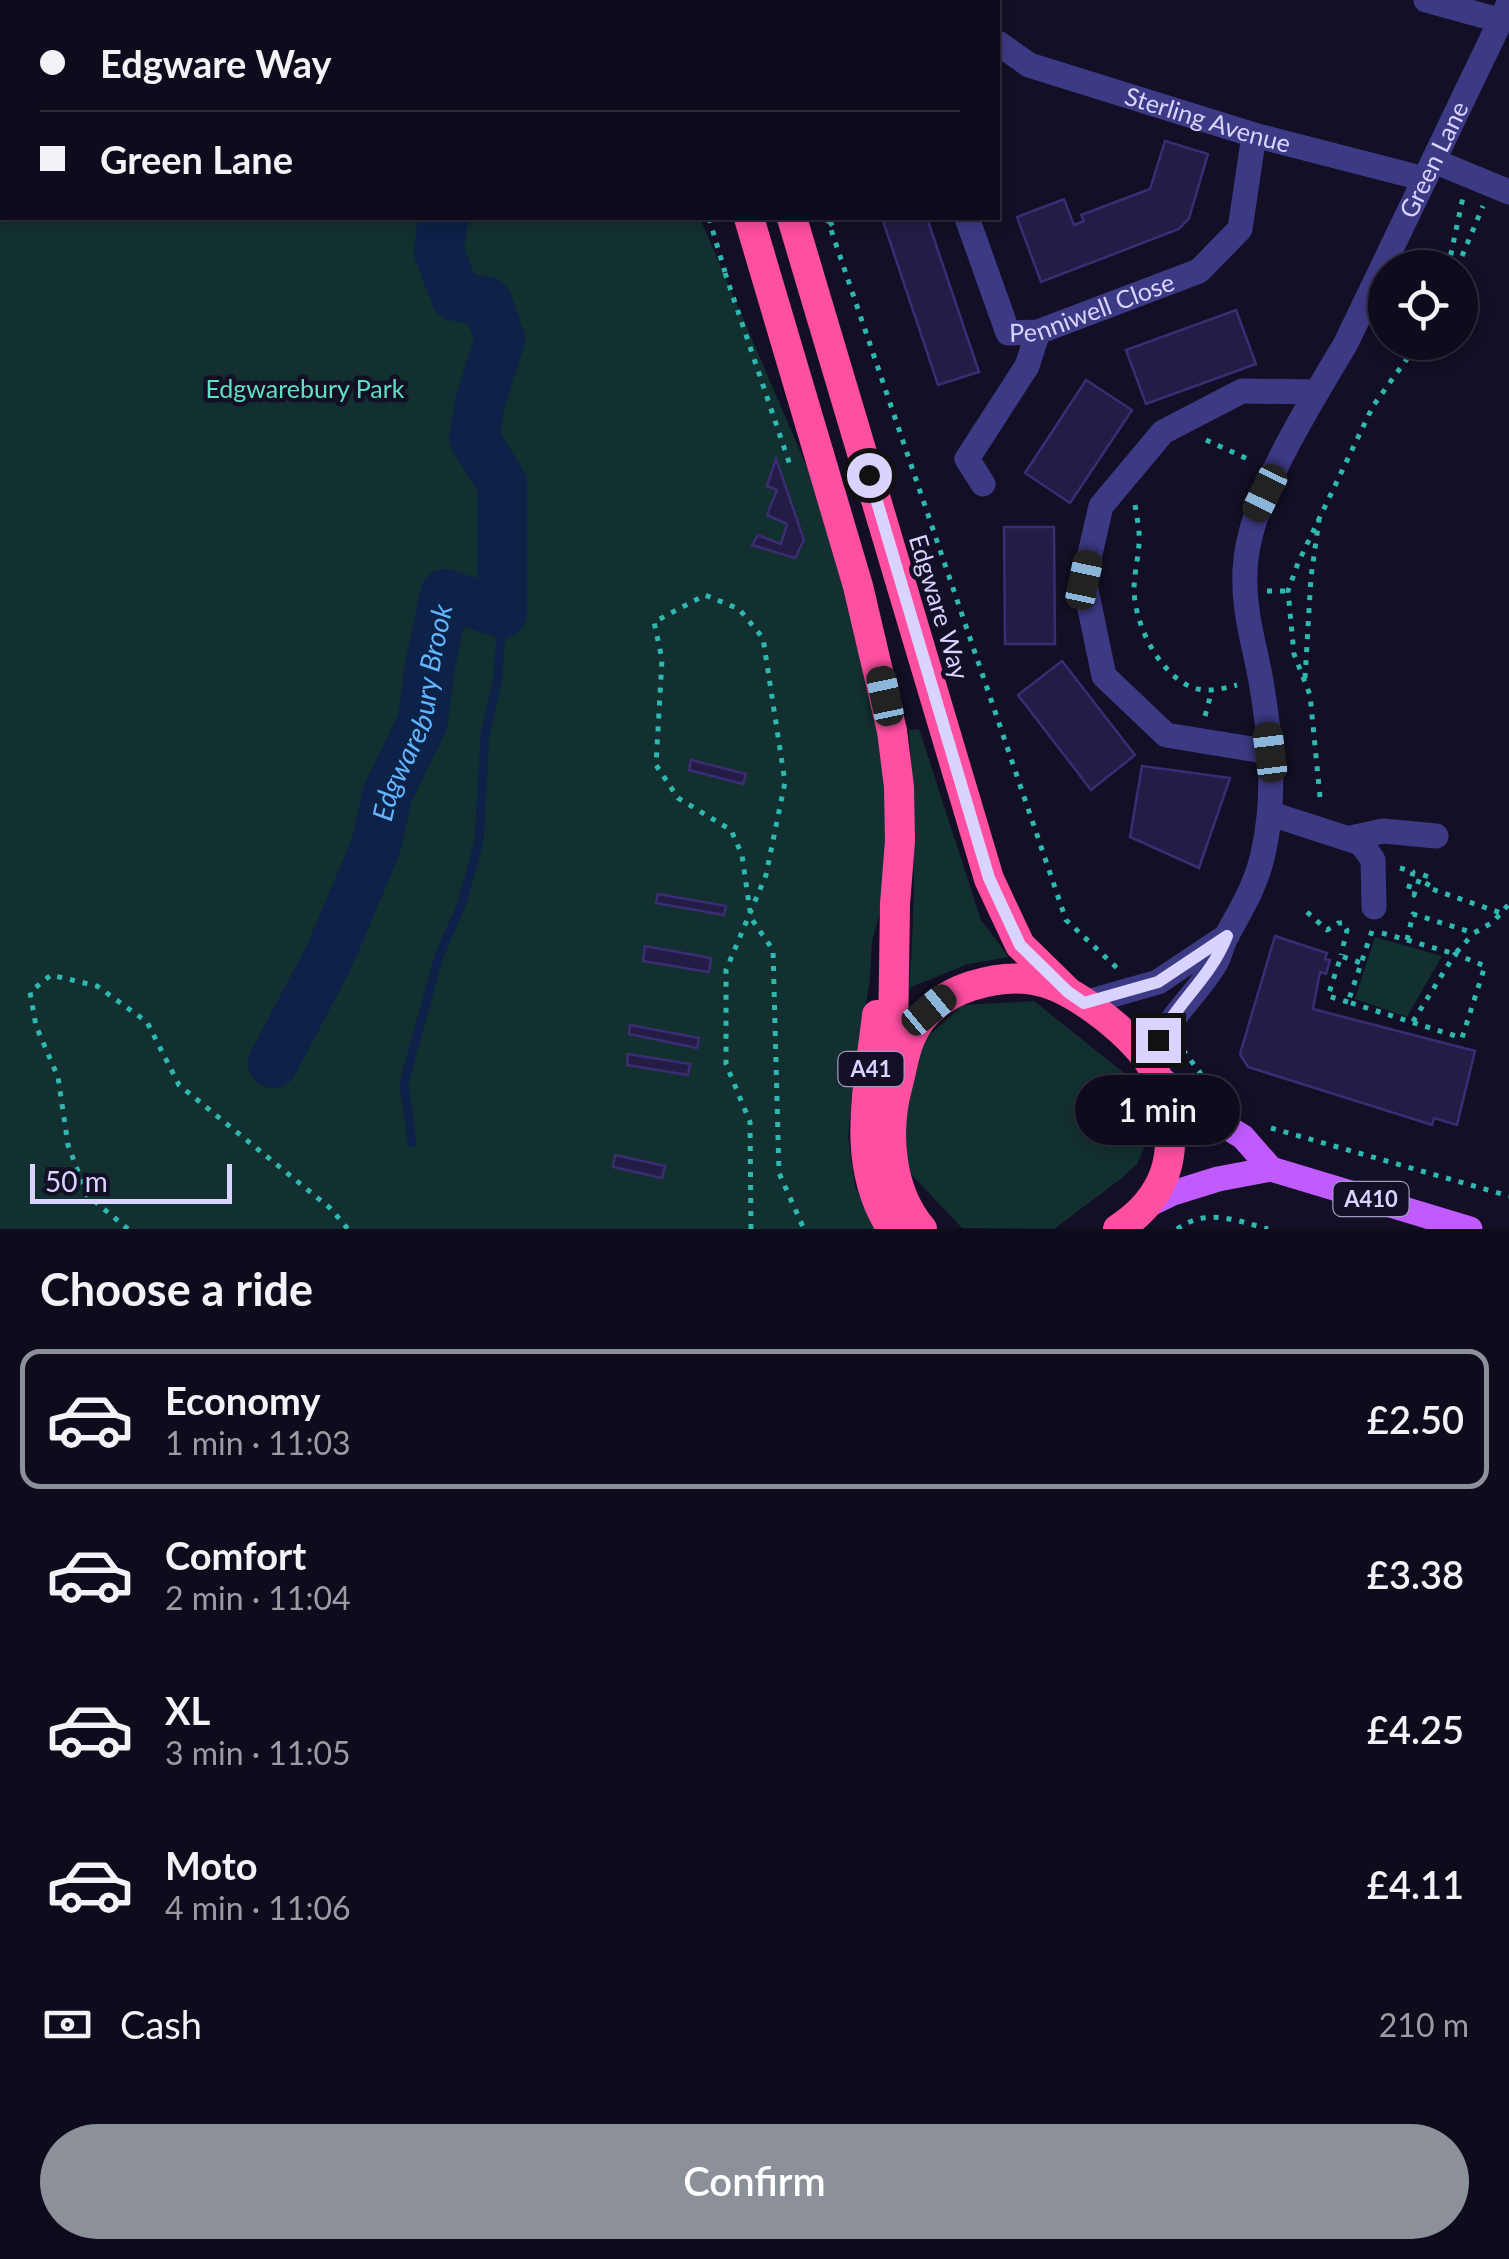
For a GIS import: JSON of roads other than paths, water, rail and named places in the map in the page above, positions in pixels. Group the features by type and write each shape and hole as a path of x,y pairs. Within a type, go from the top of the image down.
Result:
{"highway":[{"name":"A41","path":"750,220 878,660 899,787 892,1105"},
{"name":"Edgware Way","path":"793,220 989,878 1020,945 1120,1033 1154,1070"},
{"name":"A41","path":"892,1229 870,1181 864,1133 885,946 895,904"},
{"path":"922,1229 900,1192 891,1136 892,1105 911,1037 929,1010 949,993 1000,978 1045,982 1076,998"},
{"path":"1118,1229 1146,1206 1163,1179 1171,1150 1171,1126 1154,1070"}],"main road":[{"name":"A410","path":"1154,1070 1220,1124 1243,1137 1272,1170"},
{"name":"A410","path":"1146,1206 1218,1180 1272,1170 1470,1229"}],"street":[{"path":"1426,0 1505,12"},
{"name":"Green Lane","path":"1154,1070 1165,1026 1216,963 1254,886 1271,814 1273,775 1261,679 1249,632 1245,566 1255,515 1346,344 1505,12"},
{"name":"Sterling Avenue","path":"1000,44 1029,65 1254,135 1463,175 1500,189"},
{"name":"Penniwell Close","path":"968,220 1008,333 1038,332 1199,271 1240,229 1254,135"},
{"path":"982,484 967,459 1027,366 1038,332"},
{"path":"1270,752 1166,735 1104,676 1084,580 1100,506 1163,432 1242,391 1318,392"},
{"path":"1271,814 1360,844 1373,860 1374,907"},
{"path":"1351,838 1382,831 1429,831"},
{"name":"Green Lane","path":"1076,998 1137,990 1176,972 1227,936"}],"waterway":[{"name":"Edgwarebury Brook","path":"273,1063 329,957 376,846 388,793 423,721 445,594 502,613 502,483 474,438 480,402 500,339 487,302 456,296 439,252 443,220"},
{"path":"412,1143 404,1083 439,956 461,906 479,842 485,735 498,678 502,613"}],"park label":[{"name":"Edgwarebury Park","path":"305,389"}]}
